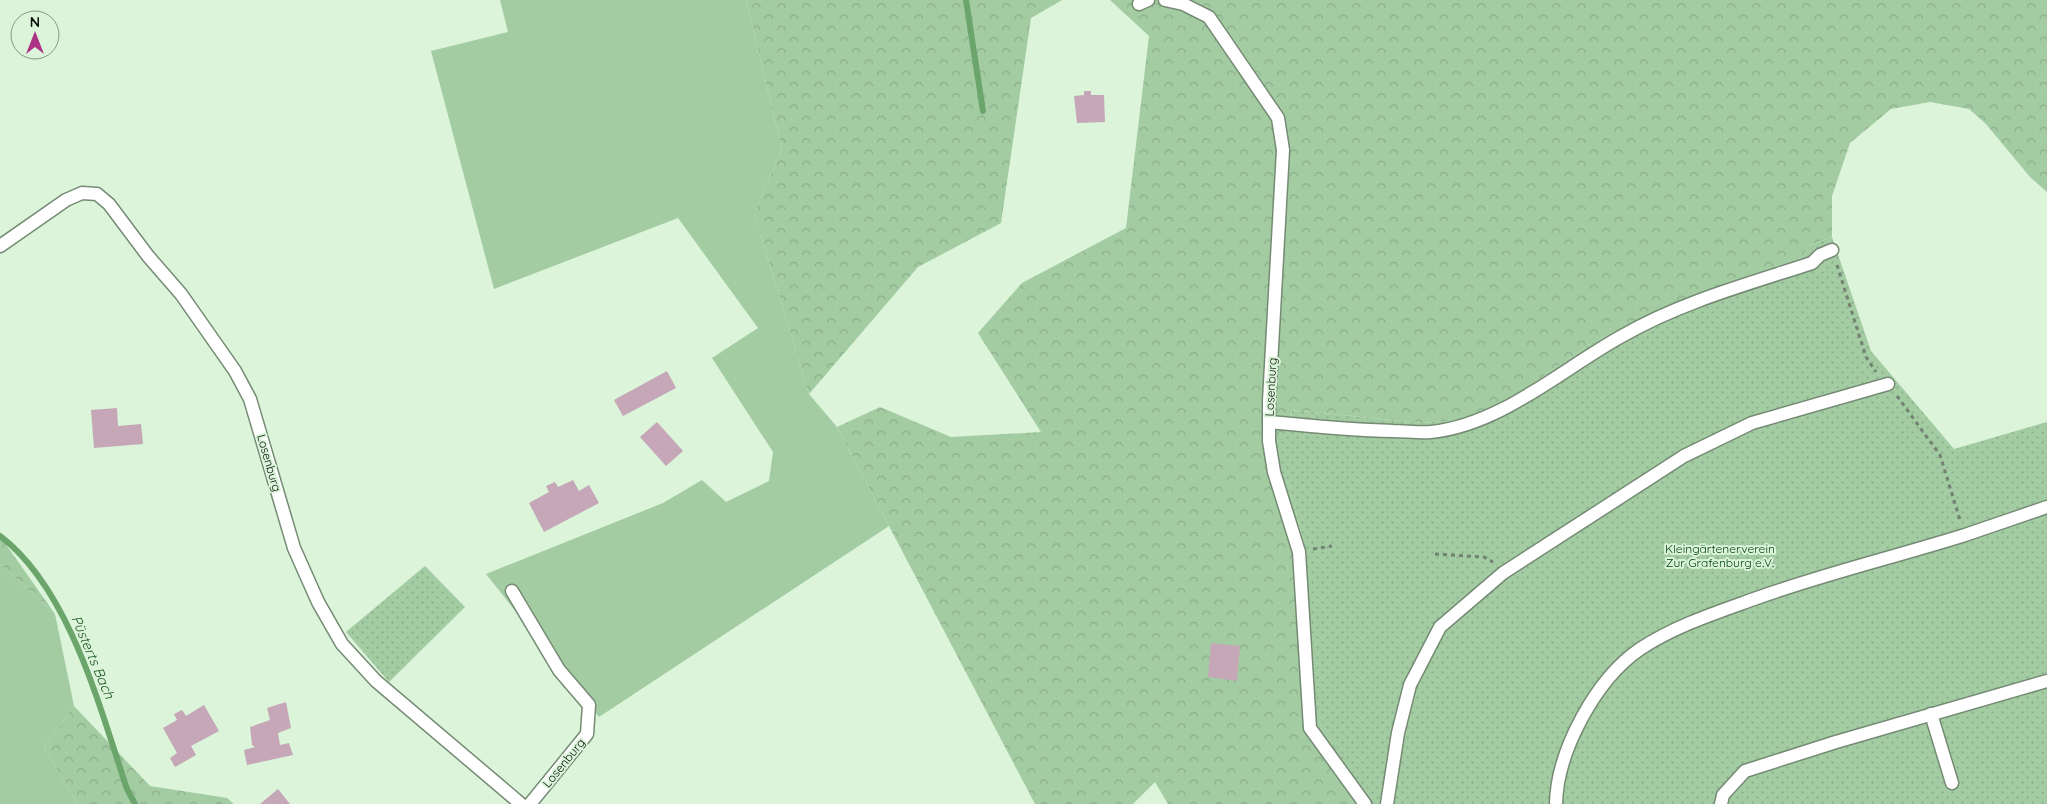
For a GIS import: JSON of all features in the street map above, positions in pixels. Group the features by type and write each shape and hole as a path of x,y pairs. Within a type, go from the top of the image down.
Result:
{"lane":[{"name":"Losenburg","path":"1165,0 1183,4 1209,18 1278,118 1283,158 1269,422 1274,472 1299,552 1310,728 1365,804"},
{"name":"Losenburg","path":"0,246 66,200 82,193 97,194 109,204 148,256 181,294 236,370 250,399 294,548 318,602 342,644 376,680 520,804"},
{"path":"1269,422 1367,430 1431,432 1480,421 1640,327 1693,303 1812,263 1820,255 1832,250"},
{"path":"1387,804 1398,733 1410,685 1440,627 1507,570 1684,456 1752,423 1886,385"},
{"path":"1556,804 1557,783 1570,744 1587,706 1618,669 1638,650 1698,619 1796,584 1965,535 2047,507"},
{"name":"Losenburg","path":"512,591 559,670 589,705 587,734 530,804"},
{"path":"1721,804 1722,795 1745,771 2047,680"},
{"path":"1931,714 1952,783"}],"path":[{"path":"1832,250 1866,356 1940,455 1965,535"},
{"path":"1306,550 1332,546"},
{"path":"1435,554 1484,557 1507,570"}],"green space":[{"path":"500,0 746,0 782,149 754,213 809,394 837,427 889,526 599,717 486,574 663,503 702,480 726,502 769,481 773,452 712,358 758,328 678,218 494,289 431,51 508,32"},
{"path":"746,0 1062,0 1031,18 1001,223 918,267 809,394 754,213 782,149"},
{"path":"1110,0 2047,0 2047,192 2030,177 1986,124 1969,109 1930,102 1891,109 1850,143 1832,196 1832,237 1810,245 1801,258 1729,282 1662,308 1590,344 1526,388 1480,415 1460,420 1421,423 1292,410 1281,471 1289,486 1371,804 1168,804 1155,782 1133,804 1035,804 837,427 880,407 951,437 1041,432 978,333 1022,283 1126,228 1149,36"},
{"name":"Kleingärtenerverein Zur Grafenburg e.V.","path":"1832,237 1871,351 1954,449 2047,422 2047,804 1371,804 1317,713 1307,555 1289,486 1281,471 1277,440 1290,429 1292,410 1421,423 1460,420 1479,415 1526,388 1590,344 1662,308 1729,282 1801,258 1810,245"},
{"path":"0,536 55,614 0,564"},
{"path":"0,564 55,614 74,706 44,747 78,804 0,804"},
{"path":"425,566 465,607 389,682 346,632"},
{"path":"74,706 150,786 227,798 234,804 78,804 44,747"}],"building":[{"path":"1084,91 1091,91 1091,95 1104,95 1105,122 1077,123 1074,96 1084,95"},
{"path":"667,371 676,388 623,416 614,400"},
{"path":"117,408 118,426 141,424 143,444 94,448 91,410"},
{"path":"657,422 683,451 666,466 640,437"},
{"path":"573,480 579,491 589,485 599,503 544,532 529,503 549,492 546,486 555,482 558,487"},
{"path":"1211,643 1240,646 1237,681 1208,677"},
{"path":"286,702 291,728 278,733 280,745 289,743 293,755 247,765 244,750 255,747 252,745 250,727 270,720 267,708"},
{"path":"204,705 219,731 191,746 196,755 175,767 170,758 177,753 163,728 177,720 174,714 182,710 186,716"},
{"path":"278,789 290,804 260,804"}],"waterway":[{"path":"966,0 983,111"},
{"name":"Püsterts Bach","path":"0,536 24,559 46,587 64,618 80,652 106,723 127,789 135,804"}]}
